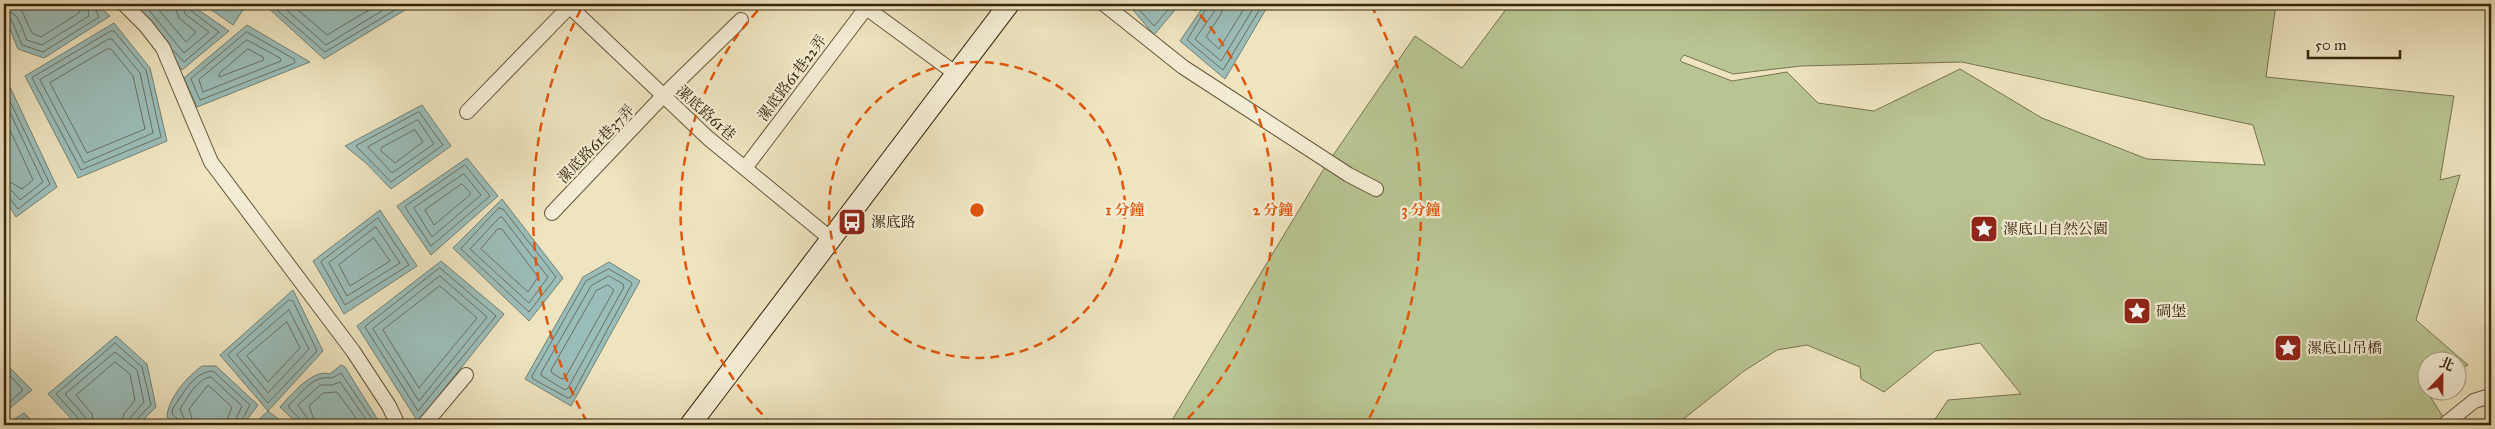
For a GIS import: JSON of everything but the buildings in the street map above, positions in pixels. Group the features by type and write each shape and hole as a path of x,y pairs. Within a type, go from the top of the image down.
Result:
{"street":[{"path":"124,4 146,26 163,48 211,162 354,351 389,406 398,425"},
{"path":"690,425 1009,4"},
{"path":"1104,4 1183,67 1348,175 1376,189"},
{"path":"467,112 568,5"},
{"name":"漯底路61巷","path":"568,5 663,96 830,239"},
{"path":"863,6 955,73"},
{"name":"漯底路61巷22弄","path":"745,168 863,6"},
{"name":"漯底路61巷37弄","path":"552,213 663,96 741,20"},
{"path":"424,425 466,375"},
{"path":"2444,425 2474,401 2491,399"}],"green space":[{"name":"漯底山自然公園","path":"1510,4 2276,4 2266,77 2454,96 2440,180 2460,175 2416,320 2453,352 2418,352 2418,402 2434,402 2448,425 1931,425 1948,400 2021,394 1980,343 1935,351 1884,392 1861,379 1860,367 1807,345 1777,350 1744,371 1676,425 1169,425 1325,167 1415,36 1462,68","holes":["1684,55 1733,74 1801,66 1962,62 2253,125 2265,165 2147,159 2042,118 1960,69 1874,111 1818,103 1787,72 1732,81 1680,60"]}],"water":[{"path":"4,4 96,4 110,16 44,58 18,49 7,22 4,22"},
{"path":"130,4 190,4 229,31 182,70"},
{"path":"203,4 247,4 233,25"},
{"path":"264,4 415,4 324,59"},
{"path":"1128,4 1180,4 1154,35"},
{"path":"1205,4 1269,4 1225,79 1180,41"},
{"path":"114,23 150,68 167,141 78,178 25,76"},
{"path":"247,25 310,62 197,107 184,78"},
{"path":"4,84 9,85 57,187 16,217 4,197"},
{"path":"422,105 451,146 391,189 366,163 345,146"},
{"path":"467,158 498,196 431,255 397,206"},
{"path":"502,199 563,278 529,321 453,248"},
{"path":"380,210 417,266 344,314 313,261"},
{"path":"441,261 504,314 418,422 357,326"},
{"path":"609,262 640,281 571,406 525,379 583,277"},
{"path":"293,290 323,351 268,411 220,355"},
{"path":"116,336 147,364 156,407 138,425 77,425 48,394"},
{"path":"4,362 32,390 4,413"},
{"path":"341,365 345,367 381,425 299,425 280,407 296,390 310,379 323,373 330,374"},
{"path":"202,366 216,366 258,405 243,425 177,425 167,417 168,410 179,388"},
{"path":"268,411 286,425 253,425"},
{"path":"24,413 31,420 48,420 52,425 5,425"}],"place":[{"name":"漯底路","path":"852,222"},
{"name":"漯底山自然公園","path":"1984,229"},
{"name":"碉堡","path":"2137,311"},
{"name":"漯底山吊橋","path":"2288,348"}]}
